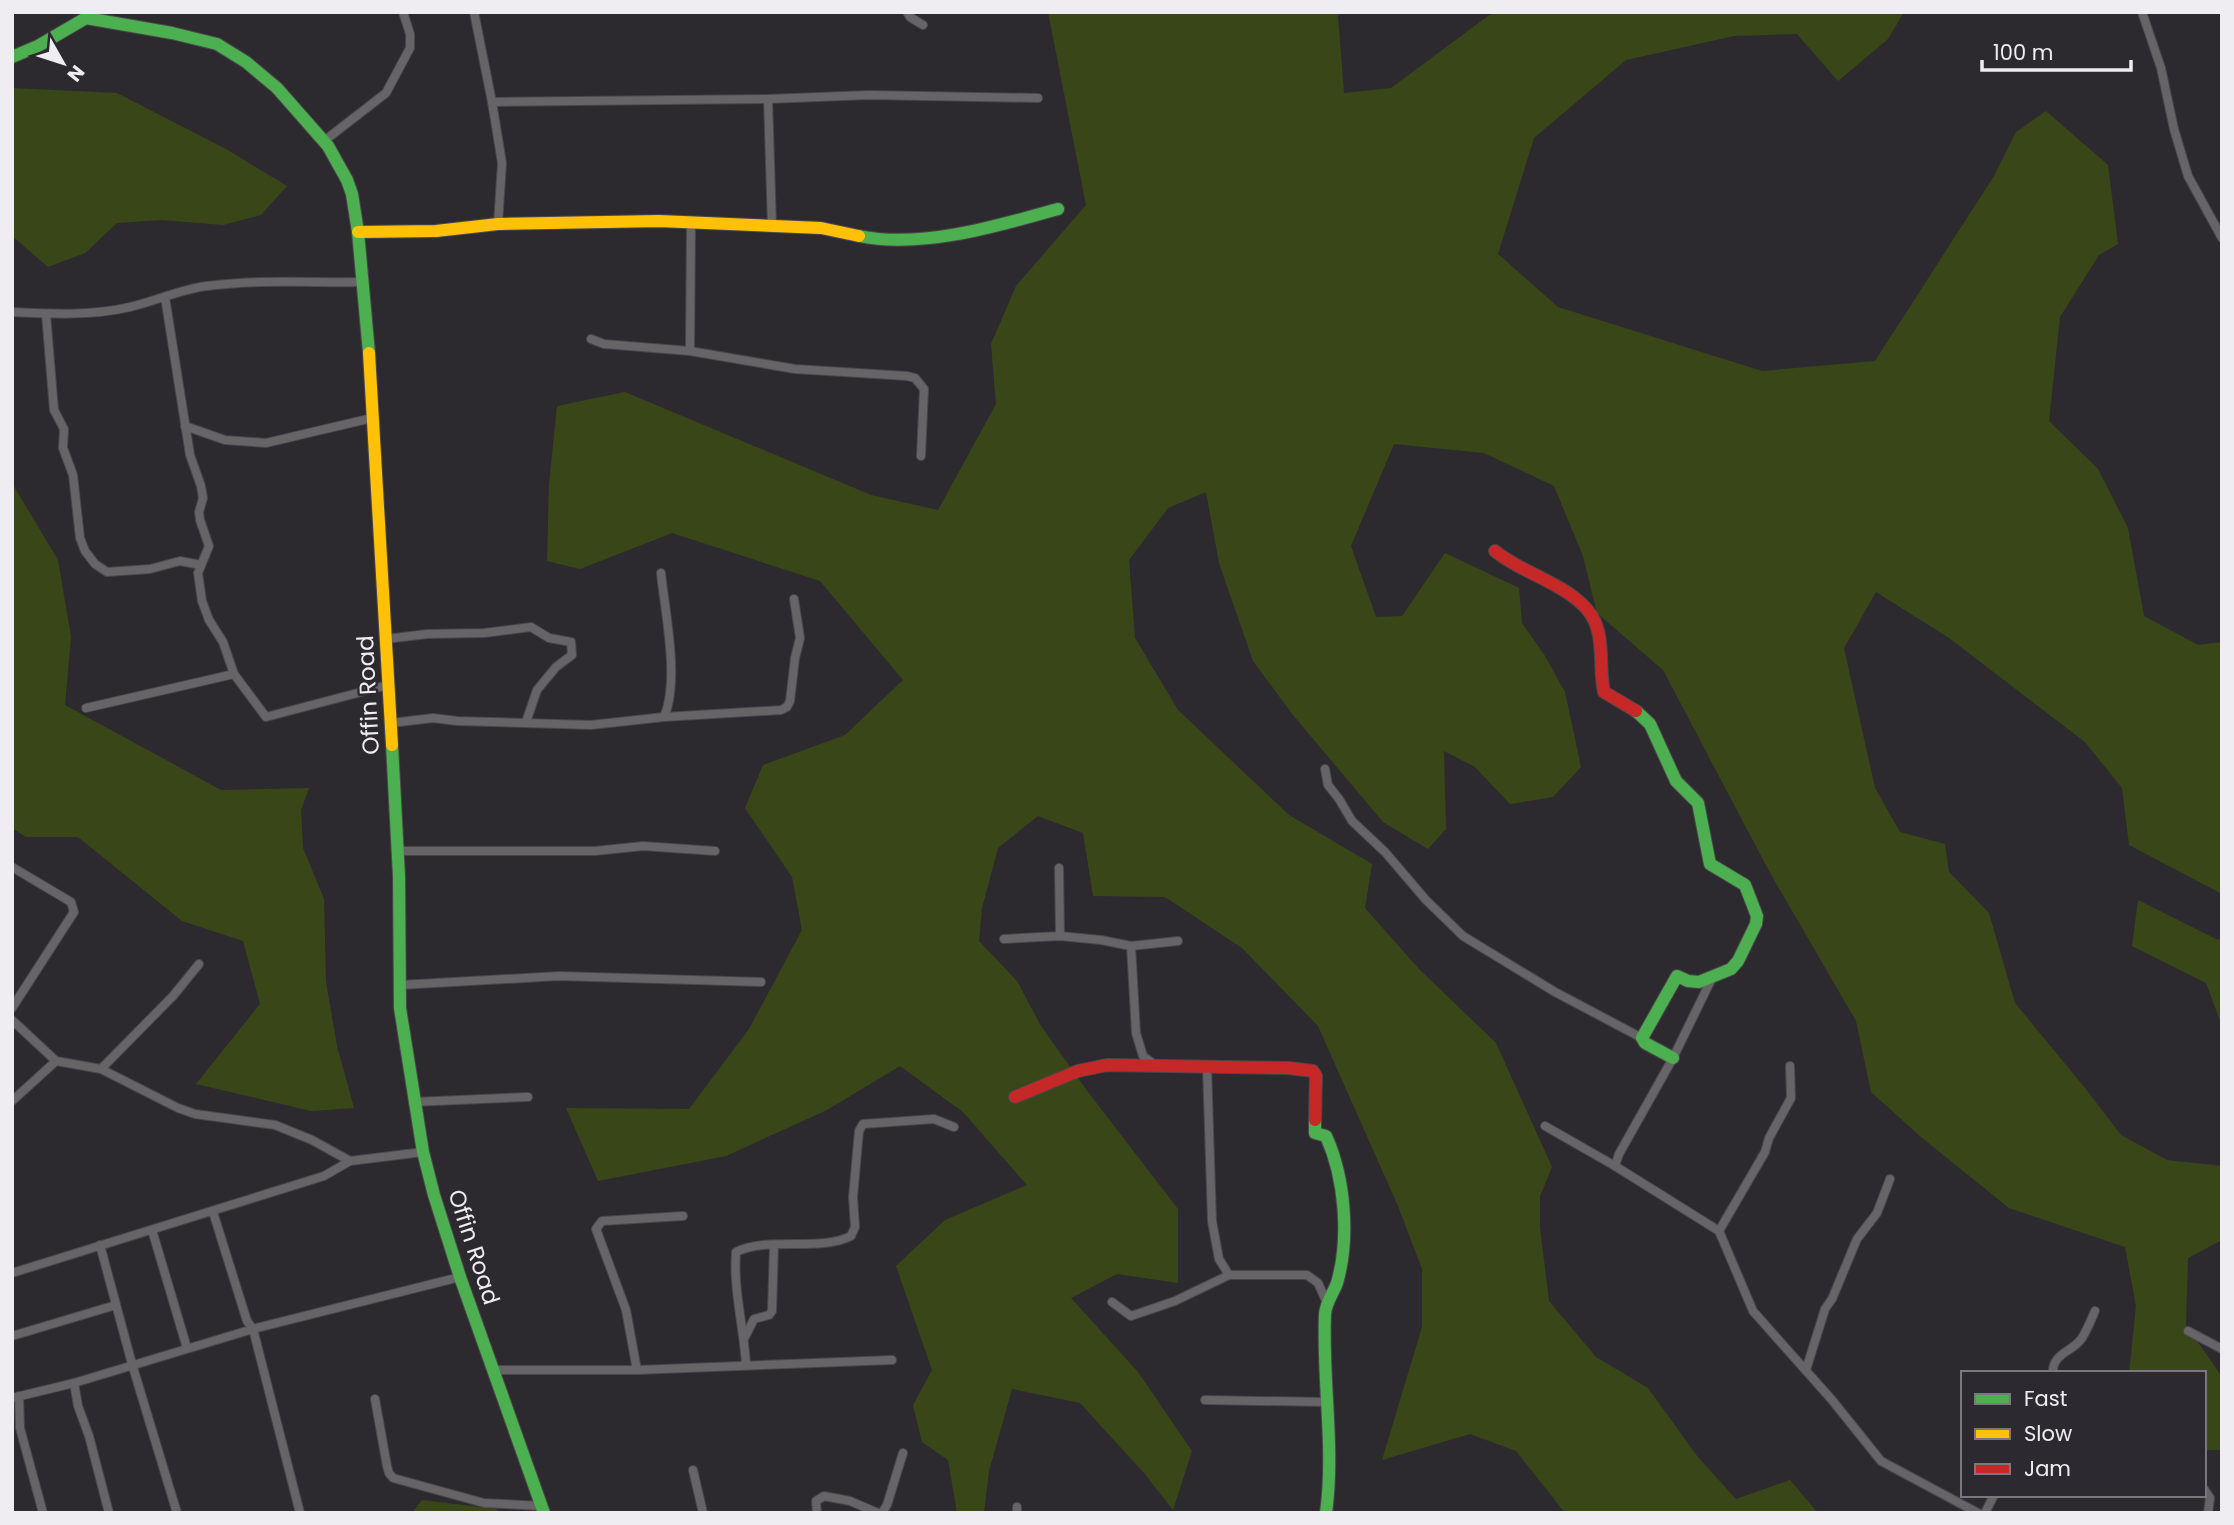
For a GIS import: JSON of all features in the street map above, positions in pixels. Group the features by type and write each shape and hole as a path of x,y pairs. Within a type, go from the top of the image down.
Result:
{"street":[{"path":"74,12 86,18"},
{"path":"324,141 386,93 410,48 410,34 403,12"},
{"path":"474,12 502,163 498,223"},
{"path":"907,12 923,25"},
{"path":"2142,12 2161,68 2174,129 2188,176 2222,238"},
{"path":"12,57 38,46 86,18"},
{"name":"Offin Road","path":"86,18 172,33 216,44 246,62 270,81 324,141 347,180 352,194 369,349 398,851 400,1008 413,1102 423,1152 460,1277 543,1509"},
{"path":"492,102 768,99 869,95 1038,98"},
{"path":"768,99 772,226"},
{"path":"358,232 436,232 498,223 691,222 821,228 868,239 917,239 989,229 1058,209"},
{"path":"690,351 691,222"},
{"path":"12,312 64,314 107,311 128,308 192,288 235,283 363,282"},
{"path":"165,297 190,454 200,479 203,498 200,520 209,546 198,573 202,601 209,620 223,642 234,674 266,717 388,685"},
{"path":"46,314 54,410 64,429 63,448 75,483 80,538 85,551 95,564 107,572 150,569 180,561 201,565"},
{"path":"591,339 604,344 690,351 794,369 906,376 915,379 924,388 921,456"},
{"path":"185,426 225,440 253,444 282,440 372,418"},
{"path":"1494,551 1588,609 1598,633 1604,692 1650,724 1676,780 1698,803 1710,864 1745,885 1757,916 1756,924 1738,961 1731,969 1699,982 1688,981 1677,975 1642,1038"},
{"path":"661,573 671,651 670,696 664,717"},
{"path":"391,723 443,718 457,721 592,725 664,717 781,710 787,707 790,701 800,638 794,599"},
{"path":"386,639 427,634 484,633 531,627 549,638 568,641 572,647 572,655 556,667 537,690 526,722"},
{"path":"86,708 234,674"},
{"path":"1325,769 1328,785 1352,821 1385,852 1426,900 1463,936 1555,992 1642,1038 1644,1043 1673,1058"},
{"path":"398,851 595,851 643,846 715,851"},
{"path":"12,867 71,902 74,912 12,1008"},
{"path":"1059,867 1060,936"},
{"path":"1004,939 1060,936 1131,946 1178,941"},
{"path":"1131,946 1136,1034 1143,1056 1158,1066"},
{"path":"101,1069 173,996 199,964"},
{"path":"1615,1166 1714,975"},
{"path":"400,985 559,976 761,982"},
{"path":"12,1020 56,1061 101,1069 195,1114 275,1125 312,1140 350,1161"},
{"path":"12,1101 56,1061"},
{"path":"1015,1097 1078,1071 1107,1065 1313,1071 1316,1076 1315,1133 1326,1136 1335,1152 1340,1174 1342,1207 1338,1278 1326,1304"},
{"path":"1719,1231 1765,1152 1769,1138 1791,1098 1790,1066"},
{"path":"1207,1067 1212,1221 1219,1259 1229,1275"},
{"path":"413,1102 528,1097"},
{"path":"746,1365 739,1314 736,1252 751,1248 833,1241 851,1236 855,1227 853,1197 859,1131 863,1124 934,1119 954,1127"},
{"path":"1545,1126 1719,1231 1753,1311 1881,1461 1978,1513"},
{"path":"12,1273 324,1176 350,1161 423,1152"},
{"path":"1806,1370 1825,1309 1832,1299 1857,1239 1877,1213 1890,1179"},
{"path":"213,1212 247,1321 253,1329 300,1513"},
{"path":"637,1370 626,1310 596,1228 597,1224 682,1216"},
{"path":"152,1230 187,1348"},
{"path":"100,1245 132,1364 177,1513"},
{"path":"744,1339 754,1319 769,1315 772,1311 774,1246"},
{"path":"1112,1302 1131,1316 1189,1296 1229,1275 1307,1275 1318,1283 1326,1304 1324,1402 1331,1473 1326,1513"},
{"path":"43,1513 20,1428 16,1397 253,1329 460,1277"},
{"path":"12,1336 116,1305"},
{"path":"2053,1371 2056,1360 2083,1337 2095,1311"},
{"path":"2188,1331 2222,1349"},
{"path":"494,1370 637,1370 892,1360"},
{"path":"74,1382 78,1406 89,1436 109,1513"},
{"path":"375,1399 387,1466 393,1478 484,1503 543,1509"},
{"path":"1205,1401 1324,1402"},
{"path":"817,1513 816,1501 824,1496 850,1501 880,1513 891,1494 903,1453"},
{"path":"693,1470 703,1513"},
{"path":"2206,1492 2210,1498 2208,1513"},
{"path":"1985,1513 1993,1497"}],"green space":[{"path":"1048,12 1342,12 1338,16 1344,93 1391,88 1497,12 1904,12 1888,39 1838,81 1797,34 1734,36 1626,60 1534,138 1498,254 1558,307 1762,371 1875,361 1994,176 2016,132 2046,111 2108,165 2118,244 2099,255 2060,317 2049,421 2098,469 2128,528 2144,616 2198,645 2222,642 2222,894 2129,845 2122,788 2085,742 1949,638 1876,592 1844,648 1875,788 1900,832 1945,844 1949,872 1989,913 2015,1003 2121,1135 2167,1160 2222,1166 2222,1240 2188,1258 2186,1325 2222,1377 2222,1450 2206,1450 2206,1371 2129,1371 2136,1306 2125,1247 2009,1208 1921,1137 1871,1092 1856,1021 1769,871 1663,670 1597,613 1583,556 1554,486 1484,453 1394,444 1351,546 1376,617 1402,616 1445,553 1519,588 1522,623 1565,692 1581,767 1553,797 1510,804 1475,767 1444,751 1446,829 1428,849 1383,822 1293,715 1253,661 1219,563 1206,492 1168,508 1129,560 1135,638 1178,710 1289,815 1372,864 1365,908 1419,969 1496,1043 1552,1167 1540,1196 1540,1228 1549,1301 1596,1357 1648,1388 1697,1456 1736,1499 1790,1480 1818,1513 1565,1513 1516,1451 1470,1434 1382,1460 1422,1327 1422,1269 1398,1206 1318,1026 1242,948 1165,897 1093,896 1083,833 1038,816 998,848 982,908 979,941 1017,981 1041,1026 1178,1209 1178,1283 1117,1274 1071,1298 1138,1372 1192,1451 1173,1510 1144,1473 1080,1403 1012,1389 989,1471 984,1513 957,1513 948,1460 922,1442 913,1405 932,1370 896,1266 945,1220 1027,1185 963,1112 900,1066 827,1110 726,1156 598,1181 566,1108 689,1109 749,1029 802,930 792,877 745,808 763,765 845,735 903,680 820,581 672,533 580,569 547,561 549,484 557,406 625,392 871,495 938,510 996,404 991,344 1016,286 1086,205"},
{"path":"12,88 117,93 226,149 287,186 261,215 223,225 162,220 117,223 85,253 48,267 12,236"},
{"path":"12,483 58,560 71,637 65,705 221,790 309,788 301,810 303,848 324,899 326,982 337,1046 354,1108 311,1111 196,1084 260,1004 243,941 182,921 78,837 26,837 12,828"},
{"path":"2138,900 2218,940 2222,937 2222,1026 2206,983 2132,946"},
{"path":"422,1500 496,1509 500,1513 412,1513"}],"traffic: fast":[{"path":"12,57 38,46 86,18 217,44 246,62 277,88 328,146 347,180 358,232 369,353"},
{"path":"859,236 908,240 933,238 1058,209"},
{"path":"1636,711 1650,724 1676,781 1698,803 1710,864 1745,885 1757,916 1756,924 1738,961 1731,969 1699,982 1677,976 1642,1038 1645,1043 1673,1058"},
{"path":"392,745 399,876 400,1008 423,1152 460,1277 544,1513"},
{"path":"1315,1120 1315,1133 1326,1136 1338,1170 1344,1208 1341,1265 1325,1314 1329,1438 1326,1513"}],"traffic: slow":[{"path":"358,232 436,231 498,224 659,221 821,228 859,236"},
{"path":"369,353 392,745"}],"traffic: jam":[{"path":"1495,551 1564,590 1588,610 1600,639 1604,692 1636,711"},
{"path":"1015,1097 1078,1071 1107,1065 1289,1068 1313,1071 1316,1076 1315,1120"}]}
